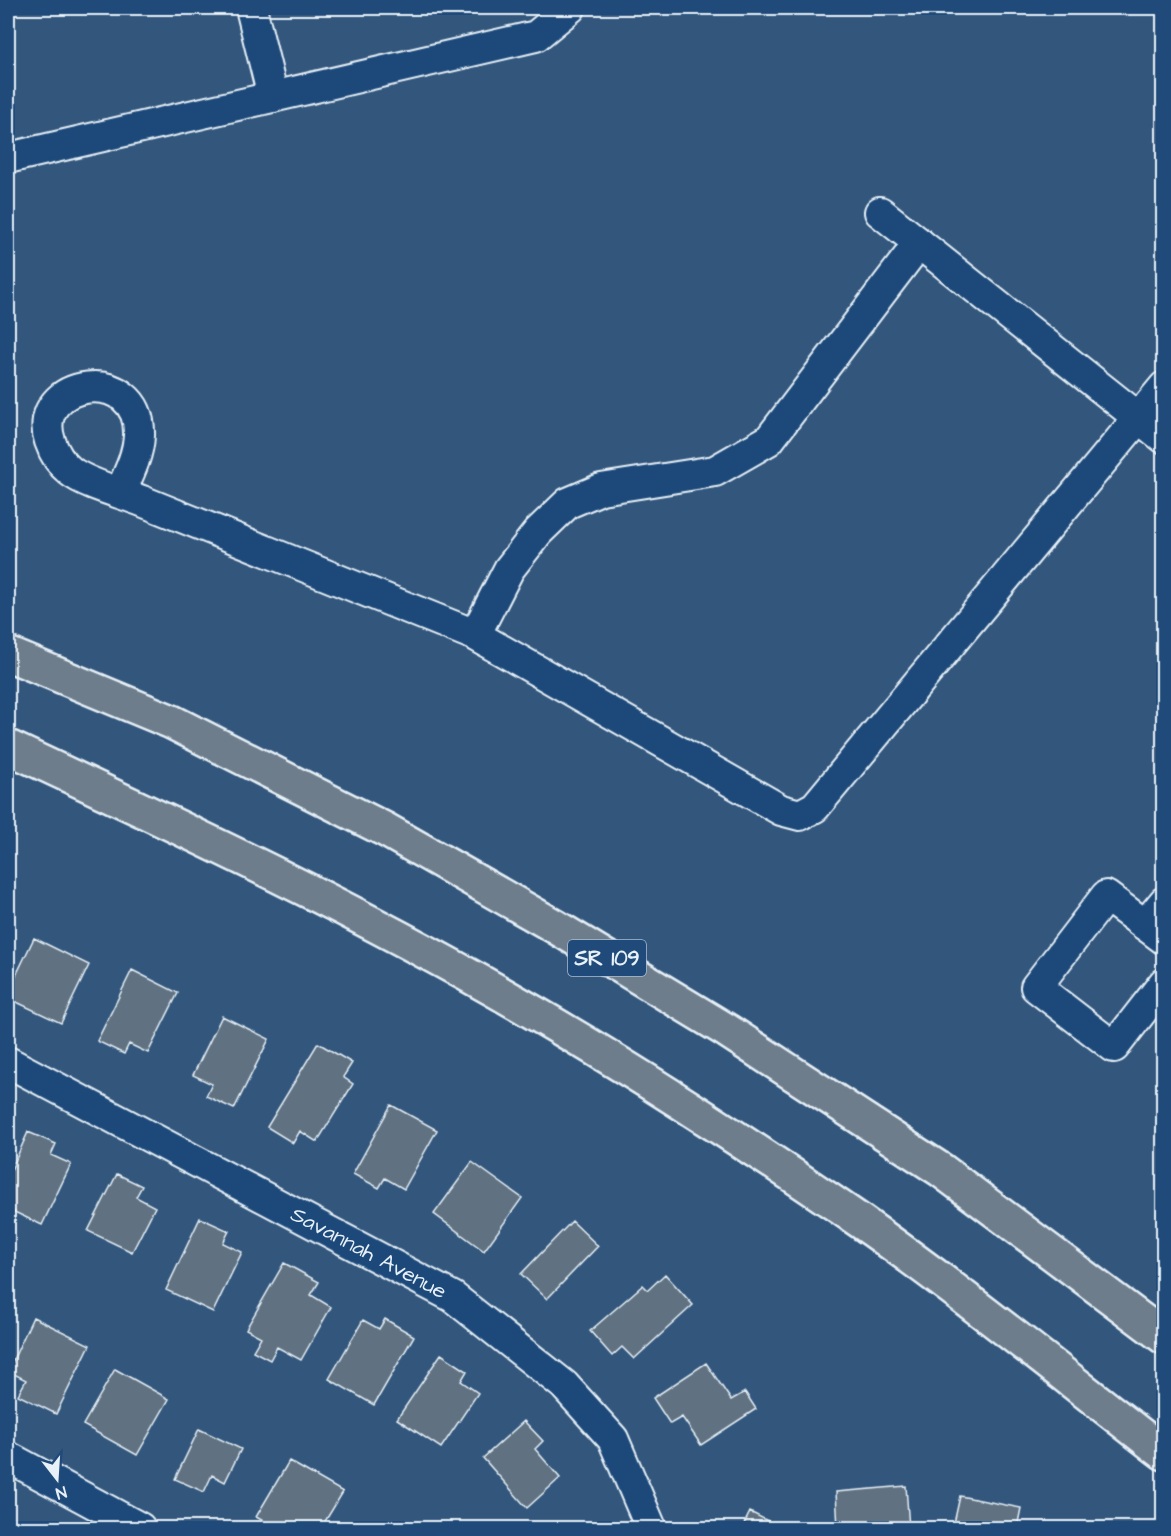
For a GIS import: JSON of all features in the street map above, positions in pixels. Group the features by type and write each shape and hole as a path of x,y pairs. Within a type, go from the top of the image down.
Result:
{"highway":[{"name":"SR 109","path":"8,654 172,722 386,830 556,927 736,1036 932,1164 1164,1337"},
{"path":"8,747 252,861 373,923 538,1015 710,1120 861,1222 1009,1332 1164,1453"}],"street":[{"path":"251,8 273,97"},
{"path":"8,159 536,36 570,8"},
{"path":"880,212 1164,438"},
{"path":"475,635 509,569 538,532 568,503 601,489 715,471 769,440 919,243"},
{"path":"120,492 475,635 782,810 800,815 815,807 1164,387"},
{"path":"1164,902 1154,932 1106,896 1036,987 1114,1047 1164,983"},
{"name":"Savannah Avenue","path":"8,1062 453,1297 564,1384 613,1439 651,1528"},
{"path":"8,1457 140,1528"}],"building":[{"path":"34,938 89,965 61,1023 8,998 8,992"},
{"path":"132,970 178,993 148,1053 129,1044 124,1054 97,1041"},
{"path":"222,1016 269,1039 234,1109 206,1096 212,1084 193,1075"},
{"path":"318,1043 352,1063 343,1077 353,1084 317,1142 300,1131 293,1143 267,1127"},
{"path":"391,1105 437,1130 404,1189 385,1178 379,1188 353,1174"},
{"path":"28,1132 56,1144 51,1155 71,1164 42,1225 8,1209 8,1177"},
{"path":"472,1162 522,1198 484,1251 434,1214"},
{"path":"117,1174 142,1186 136,1197 155,1207 132,1252 88,1231"},
{"path":"200,1218 229,1231 223,1243 242,1252 213,1312 166,1290"},
{"path":"572,1221 598,1246 547,1299 521,1274"},
{"path":"284,1263 319,1282 311,1295 331,1307 301,1360 277,1347 270,1360 253,1351 261,1337 246,1329"},
{"path":"665,1274 693,1305 634,1359 622,1347 612,1356 590,1331 643,1285 648,1290"},
{"path":"33,1317 90,1345 56,1414 18,1395 26,1380 8,1371"},
{"path":"385,1319 414,1336 374,1405 329,1379 363,1320 379,1329"},
{"path":"441,1354 467,1371 461,1381 478,1393 441,1448 397,1419"},
{"path":"706,1363 731,1400 745,1392 756,1409 701,1445 682,1417 670,1424 653,1398"},
{"path":"115,1369 169,1399 137,1455 83,1425"},
{"path":"524,1421 543,1441 535,1449 560,1478 527,1508 483,1458"},
{"path":"199,1429 241,1449 225,1482 212,1475 204,1492 175,1479"},
{"path":"289,1461 343,1492 321,1528 276,1528 256,1517"},
{"path":"906,1486 909,1528 838,1528 836,1492"},
{"path":"960,1496 1021,1508 1017,1528 953,1528"},
{"path":"750,1512 782,1528 742,1528"}]}
